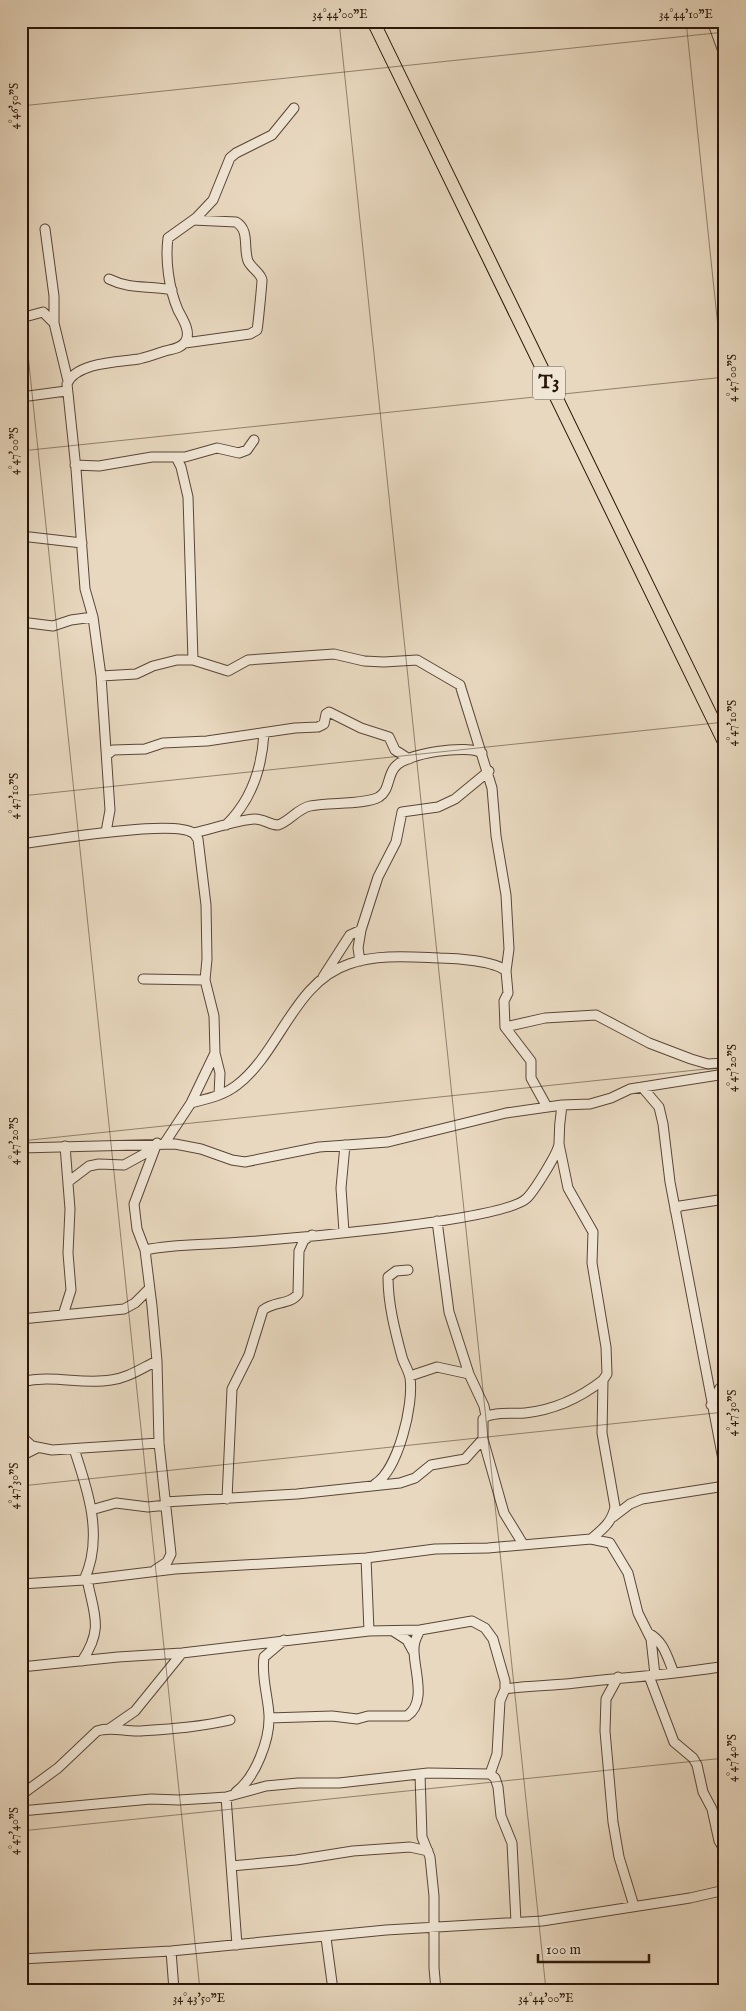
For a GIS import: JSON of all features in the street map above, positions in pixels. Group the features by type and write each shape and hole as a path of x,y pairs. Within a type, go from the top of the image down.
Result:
{"highway":[{"name":"T3","path":"373,21 725,744"}],"street":[{"path":"712,21 725,57"},
{"path":"185,343 187,337 186,327 172,290 168,238 193,220 216,195 230,158 272,134 294,108"},
{"path":"68,381 74,375 116,360 138,359 174,350 185,343 250,334 257,330 262,280 248,260 246,239 240,224 236,222 193,220"},
{"path":"45,229 55,303 54,323 68,381 66,391 75,465 85,589 92,617 101,676 110,810 106,832"},
{"path":"108,279 128,287 156,287 172,290"},
{"path":"21,318 43,312 54,323"},
{"path":"21,397 66,391"},
{"path":"75,465 109,465 142,458 194,455 217,448 239,453 247,450 254,440"},
{"path":"176,457 181,467 188,497 192,660"},
{"path":"21,536 82,543"},
{"path":"21,622 53,626 71,620 92,617"},
{"path":"101,676 136,674 168,662 192,660 228,671 248,660 334,654 364,661 384,662 412,659 425,663 462,688 471,725 489,771 506,894 509,949 506,971 508,994 504,1001 505,1027 531,1061 531,1078 547,1107"},
{"path":"106,755 113,750 145,749 163,743 193,743 295,728 318,727 324,724 326,714 329,712 362,728 389,737 396,750 409,759"},
{"path":"226,825 244,805 254,784 261,762 264,733"},
{"path":"21,844 106,832 178,830 193,833 254,819 265,820 272,825 278,825 307,807 374,799 384,792 394,768 399,763 409,759 439,750 474,750 482,753"},
{"path":"360,961 358,948 361,930 378,877 396,842 402,812 438,807 455,800 489,771"},
{"path":"193,833 198,839 206,905 207,959 205,980 214,1016 215,1053 220,1073 219,1095"},
{"path":"191,1103 219,1095 238,1084 256,1065 305,997 321,980 350,935 361,930"},
{"path":"321,980 343,966 360,961 399,957 450,958 497,965 506,971"},
{"path":"144,979 205,980"},
{"path":"505,1027 552,1017 596,1015 649,1043 690,1059 701,1063 725,1063"},
{"path":"155,1571 167,1562 172,1554 159,1443 157,1361 145,1250 137,1229 134,1204 158,1145 191,1103 215,1053"},
{"path":"21,1148 158,1145 201,1149 232,1160 245,1162 304,1149 388,1142 506,1113 562,1105 602,1102 624,1091 725,1074"},
{"path":"642,1087 656,1102 662,1117 675,1210 725,1470"},
{"path":"486,1416 548,1409 582,1394 603,1380 607,1374 592,1263 593,1232 568,1188 559,1144 562,1105"},
{"path":"145,1250 167,1245 209,1244 438,1222 517,1206 530,1194 559,1144"},
{"path":"68,1182 88,1166 99,1164 124,1165 158,1145"},
{"path":"344,1232 341,1188 345,1145"},
{"path":"63,1315 71,1290 68,1253 70,1209 65,1146"},
{"path":"675,1210 680,1206 725,1199"},
{"path":"438,1222 449,1312 469,1374 484,1406 486,1416 482,1423 483,1439 504,1513 523,1544"},
{"path":"227,1499 232,1389 248,1355 263,1310 269,1305 291,1301 298,1294 299,1251 304,1240 313,1235"},
{"path":"373,1485 385,1477 396,1456 408,1408 410,1376 401,1354 388,1290 388,1277 390,1274 408,1270"},
{"path":"21,1319 124,1308 135,1303 149,1289"},
{"path":"21,1382 58,1377 94,1382 124,1378 157,1361"},
{"path":"410,1376 437,1367 469,1374"},
{"path":"603,1380 602,1433 614,1499 613,1517"},
{"path":"711,1405 720,1388 725,1386"},
{"path":"21,1436 32,1446 52,1450 159,1443"},
{"path":"91,1510 116,1503 148,1507 166,1503 297,1494 408,1481 432,1465 465,1459 483,1439"},
{"path":"21,1456 37,1448"},
{"path":"74,1449 91,1510 92,1558 85,1580 96,1628 94,1640 82,1660"},
{"path":"591,1539 613,1517 630,1504 642,1499 725,1486"},
{"path":"21,1584 85,1580 155,1571 366,1558 436,1549 591,1539 603,1540 614,1549 632,1583 638,1613 651,1639 652,1675 674,1742 694,1758 697,1764 703,1792 712,1809 719,1841 725,1850"},
{"path":"366,1558 369,1631"},
{"path":"21,1667 82,1660 182,1653 284,1640 334,1637 369,1631 420,1630 464,1621 480,1625 489,1632 496,1648 505,1689 500,1701 497,1754 490,1774"},
{"path":"269,1718 332,1716 357,1719 368,1716 406,1716 414,1709 416,1698 417,1675 414,1653 415,1641 420,1630"},
{"path":"392,1631 407,1640 414,1653"},
{"path":"647,1633 656,1637 674,1673"},
{"path":"229,1796 242,1787 255,1767 268,1733 269,1718 264,1657 265,1654 278,1647 284,1640"},
{"path":"109,1729 135,1711 182,1653"},
{"path":"505,1689 535,1684 573,1683 725,1666"},
{"path":"618,1677 606,1698 605,1731 613,1822 619,1857 634,1906"},
{"path":"21,1795 58,1768 97,1730 139,1731 215,1724 230,1720"},
{"path":"21,1811 144,1799 179,1800 229,1796 266,1786 298,1783 339,1783 420,1774 490,1774 495,1778 498,1787 501,1816 512,1843 516,1922"},
{"path":"420,1774 422,1837 428,1851 434,1896 436,1990"},
{"path":"229,1796 231,1866 237,1946"},
{"path":"231,1866 296,1860 353,1851 410,1847 428,1851"},
{"path":"21,1959 171,1951 326,1938 386,1930 516,1922 594,1914 690,1898 725,1890"},
{"path":"326,1938 332,1990"},
{"path":"171,1951 174,1990"}]}
